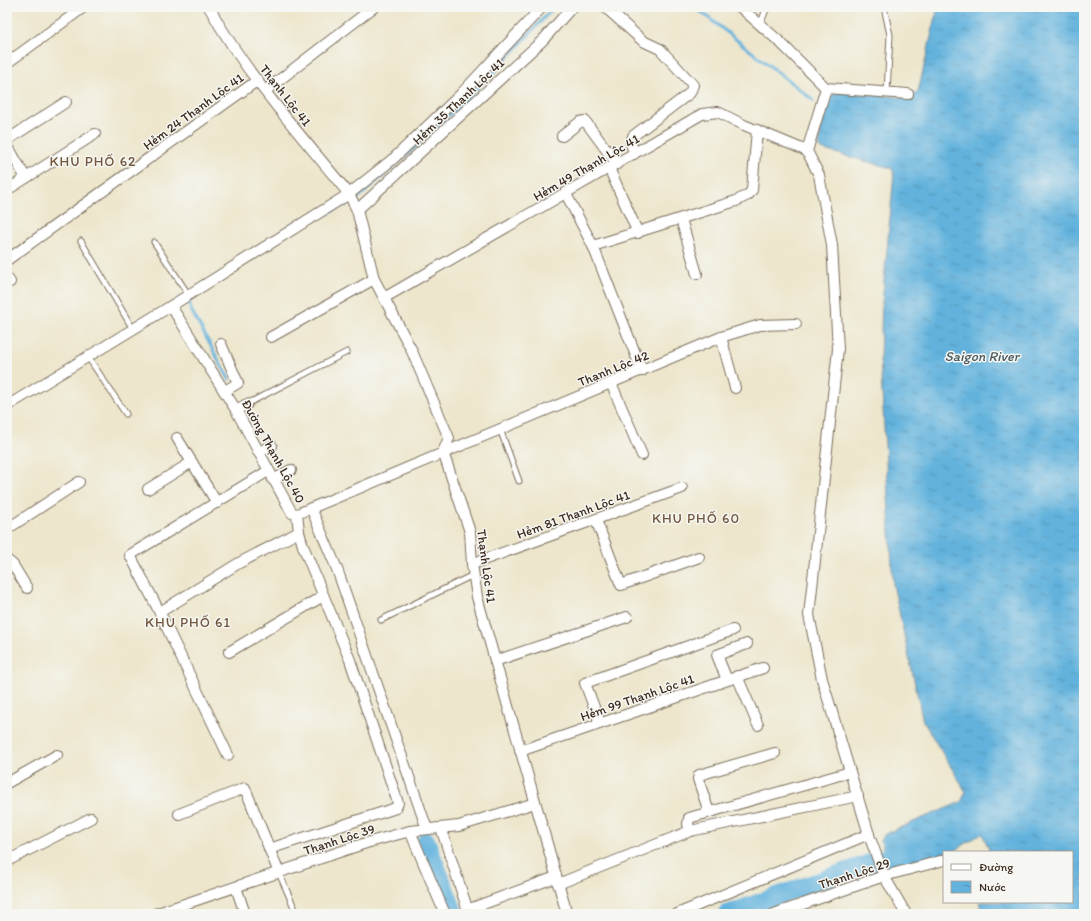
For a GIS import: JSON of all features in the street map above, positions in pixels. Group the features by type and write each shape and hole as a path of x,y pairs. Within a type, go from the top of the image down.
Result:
{"street":[{"path":"7,63 84,7"},
{"name":"Thạnh Lộc 41","path":"209,7 234,48 265,90 349,194 357,210"},
{"path":"265,90 374,7"},
{"path":"7,406 171,306 349,194 393,159 461,94 542,7"},
{"name":"Hẻm 35 Thạnh Lộc 41","path":"357,210 543,40 572,7"},
{"path":"605,7 642,41 660,48 693,85 690,93 633,136 631,143 634,154"},
{"path":"740,7 826,88 908,94"},
{"name":"Hẻm 24 Thạnh Lộc 41","path":"7,260 258,80"},
{"path":"826,88 807,151 819,175 832,245 838,349 809,615 822,679 870,836 884,876 906,914"},
{"path":"7,140 66,102"},
{"name":"Hẻm 49 Thạnh Lộc 41","path":"384,298 702,114 718,112 807,151"},
{"path":"562,136 580,122 585,120 613,166 638,233"},
{"path":"593,246 736,201 751,192 757,130"},
{"path":"7,190 94,134"},
{"path":"7,145 26,178"},
{"path":"566,194 593,246 642,370"},
{"path":"357,210 374,279 412,349 449,438 443,452"},
{"path":"681,218 697,274"},
{"path":"271,337 374,279"},
{"name":"Đường Thạnh Lộc 40","path":"171,306 225,391 292,513 297,514 443,452"},
{"name":"Thạnh Lộc 42","path":"443,452 721,337 760,325 796,324"},
{"path":"721,337 735,388"},
{"path":"221,344 238,383 225,391"},
{"path":"611,383 642,455"},
{"path":"236,410 247,404"},
{"path":"177,438 217,503"},
{"path":"258,452 272,446"},
{"name":"Thạnh Lộc 41","path":"443,452 470,532 472,564 477,597 557,880 563,913"},
{"path":"148,489 192,462"},
{"path":"273,480 291,470"},
{"path":"228,755 160,612 130,555 268,471"},
{"path":"7,529 79,482"},
{"name":"Hẻm 81 Thạnh Lộc 41","path":"472,564 682,488"},
{"path":"311,508 337,568 427,829"},
{"path":"269,849 396,808 398,803 350,660 323,596 299,532 297,514"},
{"path":"596,520 620,585 699,557"},
{"path":"160,612 239,563 299,532"},
{"path":"7,560 13,566 27,588"},
{"path":"229,652 323,596"},
{"path":"495,661 627,617"},
{"path":"600,723 585,683 733,630"},
{"path":"727,680 717,655 747,644"},
{"name":"Hẻm 99 Thạnh Lộc 41","path":"520,750 763,668"},
{"path":"737,676 758,725"},
{"path":"709,812 698,779 699,775 775,753"},
{"path":"7,783 57,755"},
{"path":"690,831 688,824 689,818 850,772"},
{"path":"179,814 245,788 279,873"},
{"path":"441,828 468,912 690,831 858,796"},
{"name":"Thạnh Lộc 39","path":"155,914 366,843 410,831 459,826 535,803"},
{"path":"7,861 91,818"},
{"path":"410,831 445,914"},
{"path":"677,914 870,836"},
{"name":"Thạnh Lộc 29","path":"774,914 884,876 943,860"},
{"path":"236,888 245,914"}],"lane":[{"path":"760,25 767,7"},
{"path":"884,7 890,35 887,92"},
{"path":"81,241 133,329"},
{"path":"154,242 188,294"},
{"path":"247,404 347,352"},
{"path":"88,357 126,414"},
{"path":"500,428 519,481"},
{"path":"382,620 474,575"},
{"path":"279,873 297,914"}],"water":[{"name":"Saigon River","path":"938,7 1084,7 1084,914 985,914 980,903 1073,903 1073,851 988,851 989,849 982,833 955,851 943,851 943,856 896,870 889,867 881,841 885,834 961,802 966,792 923,721 893,584 880,357 882,304 894,173 891,168 824,150 819,147 821,127 831,96 839,92 909,98 918,92"}],"waterway":[{"path":"324,215 358,198 424,139 494,72 554,7"},
{"path":"695,7 813,100"},
{"path":"192,297 189,301 191,310 229,379"},
{"path":"426,840 455,914"},
{"path":"727,914 909,849"}],"district":[{"name":"KHU PHỐ 62","path":"93,161"},
{"name":"KHU PHỐ 60","path":"696,518"},
{"name":"KHU PHỐ 61","path":"188,622"}]}
